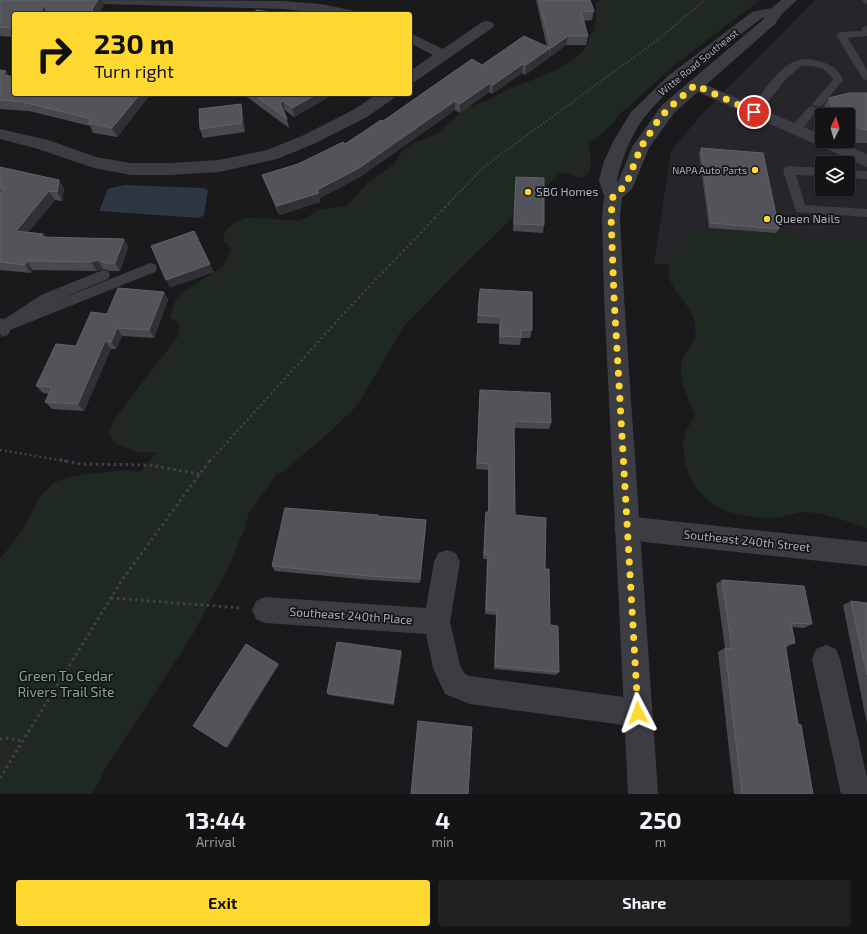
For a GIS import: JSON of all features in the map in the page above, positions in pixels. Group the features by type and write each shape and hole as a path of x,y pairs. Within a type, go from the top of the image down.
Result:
{"street":[{"path":"103,0 157,8 321,8 340,12"},
{"name":"Witte Road Southeast","path":"613,196 626,185 641,147 657,122 668,109 770,21 777,11 790,0"},
{"name":"Witte Road Southeast","path":"643,794 626,528 611,216 613,196 608,180 613,161 622,140 638,116 657,95 674,79 757,16 777,11"},
{"path":"412,77 487,25"},
{"path":"730,36 729,45 698,71 696,74 695,85 867,161"},
{"path":"412,38 443,55"},
{"path":"0,134 42,144 94,162 131,169 169,169 219,166 271,155 310,139 361,113 385,96"},
{"name":"Southeast 240th Street","path":"626,528 867,554"},
{"path":"446,562 437,622 447,668 455,684 470,690 638,713"},
{"name":"Southeast 240th Place","path":"265,610 437,622"},
{"path":"826,659 856,794"}],"lane":[{"path":"866,32 841,35 858,66 867,77"},
{"path":"754,112 790,68 799,63 812,63 826,67 836,73 838,80 795,130"},
{"path":"815,172 790,170 800,209 867,213"},
{"path":"855,174 867,175"},
{"path":"1,327 150,268"},
{"path":"1,327 46,300 103,275"}],"path":[{"path":"0,778 122,580 216,453 349,308 485,166 660,38 705,0"},
{"path":"0,450 81,464 149,465 200,474"},
{"path":"111,598 265,610"},
{"path":"0,740 8,738 23,741"}],"shaded area":[{"path":"815,0 867,0 867,278 654,264 671,151 702,114"}],"green space":[{"name":"Green To Cedar Rivers Trail Site","path":"600,0 760,0 676,64 589,144 591,164 589,173 581,178 561,172 472,257 404,326 362,398 353,410 331,431 280,474 276,475 249,513 245,528 230,564 192,636 107,766 92,794 0,794 0,559 23,529 40,497 55,482 72,476 124,470 140,472 157,452 140,453 114,443 109,432 115,418 178,336 179,324 170,317 176,299 186,290 222,267 228,258 231,248 223,241 225,232 233,223 246,218 300,221 320,209 347,206 367,183 394,164 404,148 437,134 460,113 469,107 493,98 509,88 558,69 580,54 588,44 589,37 593,32 596,21 596,4"},
{"path":"729,225 809,238 867,240 867,528 829,516 805,512 781,517 766,518 736,514 722,509 710,502 700,492 692,480 686,465 683,445 687,428 695,417 683,385 681,367 684,356 694,339 695,325 694,319 688,307 670,280 668,270 669,252 691,231 717,229"}],"water":[{"path":"124,185 204,188 208,190 204,215 199,218 99,211 108,189"}],"building":[{"path":"0,0 98,0 92,9 93,12 47,12 45,5 40,12 12,12 12,28 0,27"},
{"path":"539,0 590,0 594,11 581,12 588,36 568,36 551,48"},
{"path":"256,10 272,12 256,12"},
{"path":"524,36 550,48 526,65 523,64 493,85 490,83 460,104 455,101 359,168 317,190 319,193 277,206 262,175 298,164 343,142 345,144 381,120 383,121 472,59 482,65"},
{"path":"0,70 6,71 3,75 12,77 12,96 138,96 112,128 88,123 92,119 23,102 0,100"},
{"path":"849,93 867,93 867,130 855,127 855,108 832,108 829,98"},
{"path":"256,96 313,96 292,108 283,101 280,103 287,119"},
{"path":"241,104 242,123 200,129 199,109"},
{"path":"701,148 763,153 779,229 711,223"},
{"path":"0,167 59,180 57,192 49,191 16,231 43,234 41,237 124,239 115,263 105,263 98,260 91,262 27,261 25,265 0,262 0,194 5,188 0,188"},
{"path":"516,177 544,178 544,225 514,224"},
{"path":"194,231 210,264 166,280 151,246"},
{"path":"118,288 164,292 149,330 117,328 111,342 105,341 78,404 45,402 52,387 36,386 56,344 76,346 91,312 107,314"},
{"path":"480,289 532,292 532,330 521,330 521,337 500,336 501,317 478,315"},
{"path":"480,390 550,393 551,423 514,421 515,515 546,518 545,569 549,569 550,625 558,626 559,672 495,666 497,611 486,610 488,555 484,554 486,512 489,512 489,464 477,463"},
{"path":"285,508 426,520 420,579 369,576 272,566"},
{"path":"722,580 804,586 812,624 791,623 795,643 785,643 798,724 801,725 813,794 742,794 725,648 732,649"},
{"path":"851,601 867,603 867,675"},
{"path":"337,642 401,651 393,703 327,693"},
{"path":"246,644 278,664 226,747 193,726"},
{"path":"418,721 472,727 468,794 411,794"}],"place":[{"name":"NAPA Auto Parts","path":"755,170"},
{"name":"SBG Homes","path":"528,192"},
{"name":"Queen Nails","path":"767,219"}],"route":[{"path":"638,713 626,528 614,297 611,216 613,196 626,185 641,147 657,122 668,109 695,85 754,112"}]}
